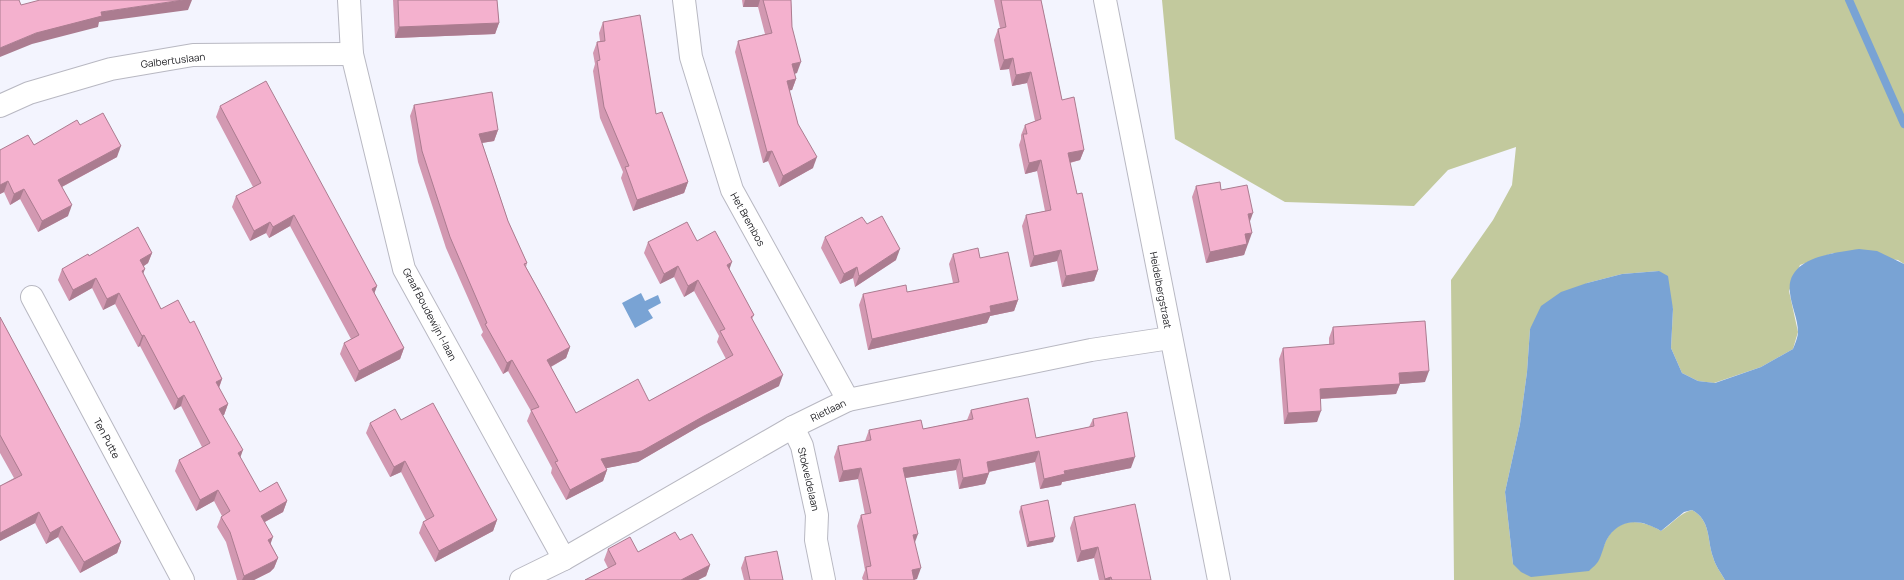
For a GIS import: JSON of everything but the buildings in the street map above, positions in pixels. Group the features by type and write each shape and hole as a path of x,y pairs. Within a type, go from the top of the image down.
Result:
{"street":[{"name":"Graaf Boudewijn I-laan","path":"348,0 352,54 404,269 564,559"},
{"name":"Het Brembos","path":"684,0 691,57 732,190 848,400"},
{"name":"Heidelbergstraat","path":"1105,0 1170,338 1220,580"},
{"name":"Galbertuslaan","path":"0,106 29,93 111,69 193,55 352,54"},
{"name":"Ten Putte","path":"32,297 183,580"},
{"name":"Rietlaan","path":"521,580 564,559 793,427 848,400 1091,350 1170,338"},
{"name":"Stokveldelaan","path":"793,427 802,446 817,515 816,540 824,580"}],"green space":[{"path":"1162,0 1904,0 1904,264 1898,260 1833,253 1800,265 1789,291 1798,332 1793,349 1761,367 1714,383 1698,381 1682,373 1671,348 1673,309 1659,271 1622,274 1587,283 1530,329 1527,372 1520,424 1505,492 1513,564 1598,561 1608,537 1613,530 1619,526 1633,522 1647,524 1661,531 1680,516 1692,510 1698,514 1705,525 1714,560 1725,580 1454,580 1451,280 1493,220 1512,185 1516,147 1448,170 1414,206 1285,202 1175,139"}],"water":[{"path":"1859,249 1877,251 1904,264 1904,580 1725,580 1714,560 1705,525 1698,514 1692,510 1684,512 1661,531 1647,524 1634,522 1620,526 1609,536 1599,560 1589,571 1531,577 1521,572 1513,564 1505,492 1520,424 1527,372 1530,329 1541,306 1561,292 1587,283 1622,274 1659,271 1668,276 1673,309 1671,348 1682,373 1698,381 1715,383 1761,367 1793,349 1798,332 1790,293 1791,281 1795,272 1803,264 1813,259 1837,252"},
{"path":"641,293 645,301 658,295 661,303 648,310 653,318 635,328 622,303"}],"waterway":[{"path":"1849,0 1904,124"}]}
